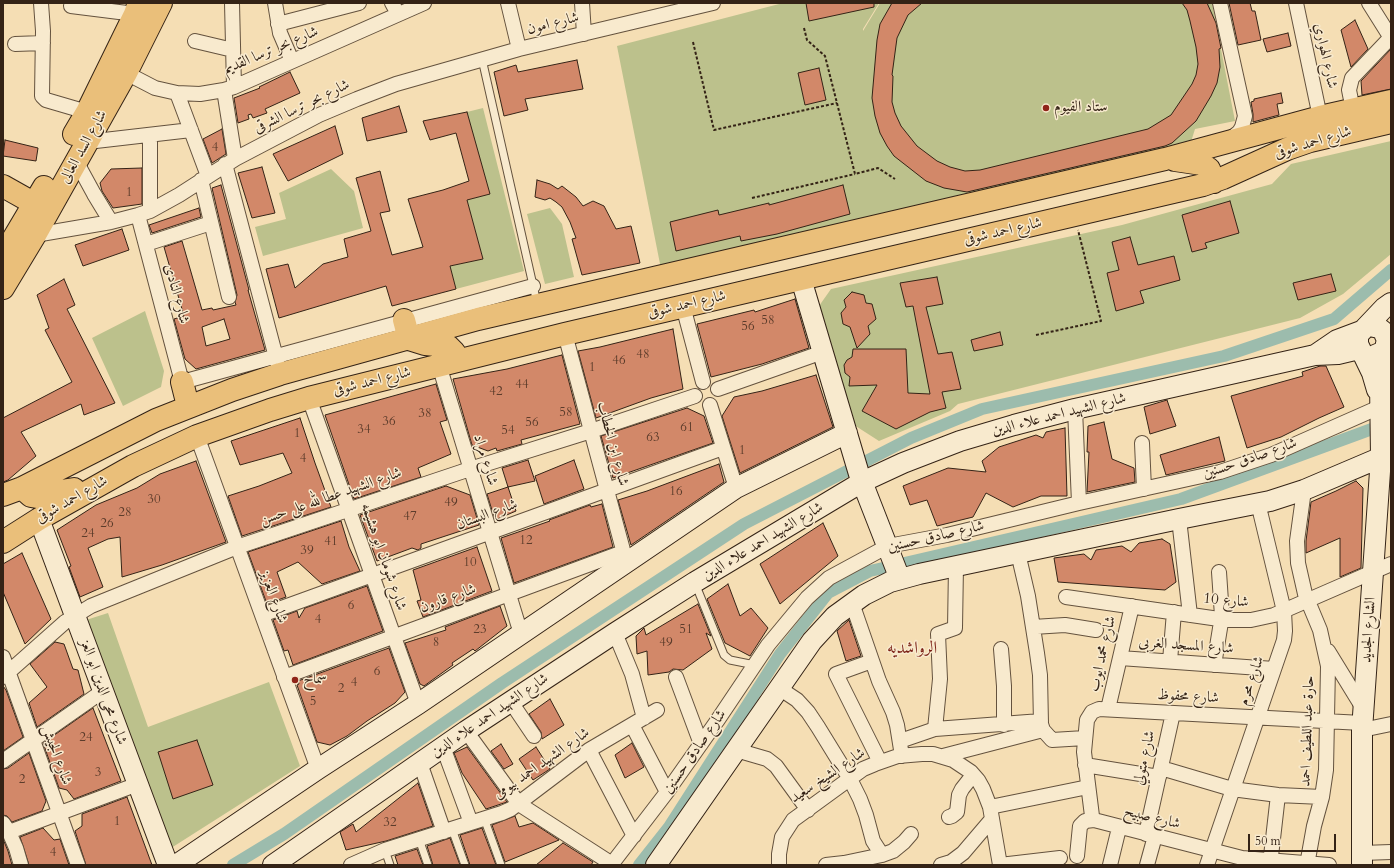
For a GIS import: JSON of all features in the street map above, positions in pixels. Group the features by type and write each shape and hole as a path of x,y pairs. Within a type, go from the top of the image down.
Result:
{"main road":[{"name":"شارع السد العالى","path":"3,256 18,233 148,9 161,3"},
{"name":"شارع السد العالى","path":"3,288 18,233 82,151 126,73 148,9"},
{"name":"شارع احمد شوقى","path":"13,492 127,433 188,406 232,390 278,365 407,330 478,319 535,295 1165,159 1320,117 1391,100"},
{"name":"شارع احمد شوقى","path":"6,533 39,519 133,466 197,436 240,420 309,398 682,306 1214,182 1266,158 1310,142 1391,122"},
{"path":"1226,142 1227,151 1234,158 1266,158"},
{"path":"1165,159 1202,164 1212,173 1214,182"},
{"path":"3,186 35,204"},
{"path":"478,319 475,330 478,337 481,339 524,344"},
{"path":"407,330 425,344 448,346 454,352 448,363"},
{"path":"182,382 188,406"},
{"path":"13,492 43,498 68,490 90,490"}],"street":[{"path":"41,3 43,43 42,96 46,100 87,112"},
{"path":"182,382 278,365 230,162 229,88 233,50 232,3"},
{"path":"275,3 278,24 292,61"},
{"path":"278,24 359,3"},
{"path":"508,3 519,49"},
{"path":"582,3 584,34"},
{"name":"شارع امون","path":"519,49 694,6 713,3"},
{"path":"1220,3 1245,116 1239,132 1226,142"},
{"name":"شارع الهواري","path":"1296,3 1320,117"},
{"path":"1353,110 1349,90 1352,78 1391,37 1369,3"},
{"name":"شارع بحر ترسا القديم","path":"126,73 155,88 177,93 200,94 229,88 292,61 395,9 420,4"},
{"path":"70,6 148,9"},
{"path":"196,41 233,50"},
{"path":"15,44 43,43"},
{"name":"شارع بحر ترسا الشرقى","path":"18,233 111,222 144,213 179,195 230,162 319,115 357,98 396,84 519,49"},
{"path":"177,93 191,130 204,178 211,224 229,297"},
{"path":"111,222 94,194 82,151 150,135 191,130"},
{"name":"شارع النادى","path":"150,135 144,213 146,244 182,382"},
{"path":"146,244 211,224"},
{"path":"801,279 861,478 894,563"},
{"path":"407,330 535,295"},
{"name":"شارع الشهيد احمد علاء الدين","path":"273,865 443,747 615,632 861,478 960,441 1014,425 1075,409 1315,355 1337,340 1362,340 1384,308 1391,303"},
{"path":"682,306 703,382"},
{"path":"1375,326 1383,331 1388,337 1377,355 1366,355 1362,340 1375,326"},
{"name":"شارع ابن الخطاب","path":"565,334 625,558"},
{"name":"الشارع الجديد","path":"1362,859 1362,720 1382,568 1386,455 1381,368 1388,337"},
{"name":"الشارع الجديد","path":"1362,340 1383,402"},
{"path":"718,389 823,352"},
{"name":"شارع مراد","path":"448,363 470,468 521,634"},
{"path":"710,382 718,389 717,401 710,405 702,405 696,400 695,389 700,383 710,382"},
{"name":"شارع الشهيد عطا لله على حسن","path":"6,675 55,630 75,615 91,606 237,547 470,468 591,431 695,396"},
{"name":"شارع شومان ابو هشيمه","path":"309,398 418,704"},
{"name":"شارع صادق حسنين","path":"612,864 701,744 768,645 807,598 829,578 894,563 947,535 1079,503 1220,472 1271,455 1383,402"},
{"path":"710,405 736,488"},
{"path":"1075,409 1079,503"},
{"name":"شارع العزيز","path":"197,436 318,769"},
{"path":"176,865 521,634 625,558 736,488 848,436"},
{"path":"1142,443 1144,489"},
{"name":"شارع البستان","path":"262,615 723,448"},
{"name":"شارع صادق حسنين","path":"894,563 956,566 1179,518 1258,503 1304,490 1386,455"},
{"name":"حارة عبد اللطيف احمد","path":"1304,490 1297,541 1297,552 1305,594 1316,618 1324,643 1328,666 1326,770 1322,797 1314,826 1307,864"},
{"name":"شارع محرم","path":"1207,865 1284,640 1286,622 1284,611 1258,503"},
{"path":"1179,518 1190,615"},
{"name":"شارع محى الدين ابو العز","path":"39,519 168,865"},
{"path":"1018,553 1033,627 1040,675 1042,725 1052,740 1085,738"},
{"name":"شارع قارون","path":"284,677 508,594 625,558"},
{"name":"شارع صادق حسنين","path":"656,865 812,641 836,616 852,603 877,588 894,563"},
{"path":"935,729 940,678 938,634 955,628 956,566"},
{"name":"شارع 10","path":"1066,597 1221,620 1251,620 1274,616 1382,568"},
{"path":"1214,665 1221,620 1219,572"},
{"path":"852,603 872,661 893,712 897,725 902,756"},
{"name":"شارع محمد ايوب","path":"1108,709 1132,606"},
{"path":"1170,661 1174,612"},
{"path":"1033,627 1065,625 1096,630"},
{"path":"615,632 632,674 638,722 666,792"},
{"path":"1324,643 1362,720"},
{"path":"1001,649 1004,686 1004,725"},
{"name":"شارع الجيش","path":"3,657 6,675 33,741 78,865"},
{"name":"شارع المسجد الغربى","path":"1120,658 1274,669"},
{"path":"872,661 836,674 880,762"},
{"path":"676,677 701,744"},
{"path":"779,688 797,700 808,712 850,779 866,815 873,841 882,855"},
{"path":"3,761 103,691"},
{"path":"511,702 534,736"},
{"path":"1077,856 1080,826 1085,821 1094,820 1092,816 1084,752 1087,720 1090,714 1095,710 1108,709"},
{"name":"شارع محفوظ","path":"1108,709 1257,718 1327,721 1362,720 1391,724"},
{"name":"شارع الشهيد احمد بيومى","path":"351,865 385,850 502,813 518,804 589,750 657,710"},
{"name":"شارع متولي","path":"1147,865 1160,773 1173,713"},
{"path":"900,741 935,729 1004,725 1042,725"},
{"path":"943,756 1042,725"},
{"path":"466,732 518,804 612,864"},
{"path":"443,747 478,821"},
{"path":"589,750 634,836"},
{"path":"736,750 767,759 776,766 808,810"},
{"name":"شارع الشيخ سعيد","path":"779,865 780,845 792,820 864,769 880,762 902,756 922,754 943,756 962,765 973,775 983,789 991,813 1000,865"},
{"path":"420,763 448,830"},
{"path":"1085,765 1160,773 1232,790 1278,795 1322,797"},
{"path":"949,817 957,812 959,808 959,795 973,775"},
{"path":"21,865 16,848 6,827 59,813 138,784"},
{"path":"941,865 951,862 963,853 991,813 1088,787"},
{"path":"1271,863 1278,795"},
{"name":"شارع صبيح","path":"1094,820 1119,828 1211,850 1235,861 1329,865"},
{"path":"1110,865 1119,828"},
{"path":"826,865 844,863 882,855 893,851 911,834"},
{"path":"1362,859 1391,852"},
{"path":"1000,865 1060,858"}],"lane":[{"path":"482,59 535,295"},
{"path":"695,582 724,655 730,660 755,665"},
{"path":"478,821 501,865"},
{"path":"448,830 465,865"},
{"path":"419,840 428,865"},
{"path":"385,850 390,865"}],"path":[{"path":"804,28 807,40 826,56 855,174"},
{"path":"694,42 714,130 837,103"},
{"path":"752,198 878,168 895,179"},
{"path":"1036,336 1101,320 1074,215"}],"green space":[{"path":"783,3 879,3 863,31 880,3 1212,3 1235,121 1195,129 1190,145 661,269 617,46"},
{"path":"483,108 524,271 456,289 450,266 483,259 467,200 489,194 467,112"},
{"path":"1391,141 1391,254 1343,294 1300,318 958,404 950,411 879,441 851,423 819,306 831,289 1122,225 1272,184 1291,164"},
{"path":"331,169 354,191 363,228 263,256 255,227 286,219 279,193"},
{"path":"550,208 562,224 574,277 545,284 527,214"},
{"path":"145,311 164,371 161,387 123,406 92,338"},
{"path":"108,613 148,727 269,682 300,766 168,850 86,620"}],"building":[{"path":"806,3 874,3 874,7 809,21"},
{"path":"892,3 922,3 908,15 897,38 892,75 892,102 895,113 901,126 917,146 937,161 950,167 965,171 980,170 1148,129 1171,115 1192,84 1196,75 1198,64 1190,21 1187,10 1182,3 1207,3 1216,23 1221,48 1219,49 1220,67 1217,83 1196,121 1172,143 1165,146 967,192 944,188 926,181 894,156 880,133 875,116 872,98 877,40 880,24"},
{"path":"1229,3 1250,3 1252,11 1255,11 1261,40 1238,45"},
{"path":"1355,20 1368,49 1351,67 1341,30"},
{"path":"1288,33 1291,46 1267,52 1263,39"},
{"path":"1391,49 1391,89 1362,95 1361,81"},
{"path":"577,60 583,89 525,99 528,110 504,116 494,72 516,65 518,72"},
{"path":"819,68 826,100 805,105 798,73"},
{"path":"290,72 300,93 265,109 267,113 253,118 251,114 248,115 249,119 238,123 234,98 260,88 259,87"},
{"path":"1281,93 1283,103 1277,104 1279,115 1253,122 1251,102 1254,101 1254,99"},
{"path":"399,106 407,132 367,141 362,118"},
{"path":"467,112 490,194 467,200 483,259 450,266 456,289 392,306 386,286 279,318 266,269 288,264 295,288 323,264 348,257 344,239 371,231 356,178 380,171 390,211 380,213 392,255 423,247 408,199 443,190 469,181 456,133 430,140 423,121"},
{"path":"335,126 343,154 288,181 273,154"},
{"path":"222,129 226,154 212,163 203,139"},
{"path":"5,140 38,148 36,161 3,156"},
{"path":"262,167 275,213 252,218 238,173"},
{"path":"142,168 142,204 113,208 102,191 100,183 111,169"},
{"path":"537,180 550,184 558,189 562,186 576,197 583,206 593,201 604,206 616,229 631,226 640,263 582,275 572,239 576,238 570,222 562,207 556,202 550,198 545,200 535,197"},
{"path":"221,185 265,350 196,369 185,359 174,319 184,316 164,247 182,241 202,310 212,308 213,310 236,305 235,302 237,295 212,188","holes":["224,319 230,339 206,346 202,327"]},
{"path":"843,185 850,214 777,234 741,241 740,236 676,251 670,222 718,210 719,215 769,203 769,205"},
{"path":"1230,201 1239,233 1205,243 1207,248 1192,252 1182,215"},
{"path":"199,208 201,217 152,233 149,225"},
{"path":"122,229 129,250 83,266 75,245"},
{"path":"1130,237 1138,265 1174,256 1180,280 1140,291 1144,303 1116,311 1107,273 1119,270 1112,242"},
{"path":"1331,274 1336,291 1298,300 1293,283"},
{"path":"937,277 943,304 926,307 938,354 952,352 961,389 942,392 946,408 930,412 896,429 862,411 877,385 849,386 850,377 845,373 844,365 847,360 852,357 853,349 906,349 908,393 930,394 913,306 906,307 900,283"},
{"path":"64,279 75,305 67,309 115,403 84,415 81,404 21,432 36,456 8,480 3,482 3,418 72,382 45,330 49,328 37,295"},
{"path":"852,292 864,295 866,303 872,304 876,319 868,326 870,334 857,348 850,327 843,324 841,313 846,307 844,300"},
{"path":"795,299 809,348 762,364 711,377 697,324 754,310 755,312"},
{"path":"673,329 683,389 651,398 596,418 578,351"},
{"path":"1000,332 1003,345 974,351 971,340"},
{"path":"562,355 580,424 521,440 522,444 497,451 496,448 488,451 472,445 453,379 507,369"},
{"path":"1320,366 1326,366 1344,407 1281,437 1247,448 1231,396 1303,376 1302,372"},
{"path":"816,375 833,427 740,473 722,416 734,397 762,391"},
{"path":"436,384 447,420 440,422 451,454 418,468 421,477 354,499 325,415"},
{"path":"1167,400 1176,426 1150,434 1144,407"},
{"path":"687,408 704,416 713,443 613,478 601,436"},
{"path":"300,418 331,507 242,536 228,496 292,473 283,453 240,465 231,441"},
{"path":"1104,422 1112,459 1134,468 1135,482 1087,492 1089,452 1087,452 1088,426"},
{"path":"1065,428 1067,496 1041,496 1013,507 986,493 973,517 937,526 927,500 910,505 903,486 948,468 986,472 982,461 999,447 1036,435 1043,438 1046,432"},
{"path":"1219,437 1225,461 1166,475 1160,455"},
{"path":"528,460 535,481 508,487 502,468"},
{"path":"574,460 584,489 544,504 535,476"},
{"path":"196,461 226,542 162,565 122,577 120,537 108,539 88,548 103,587 80,597 69,567 71,566 57,530 96,505 137,488 160,474"},
{"path":"719,464 724,482 631,545 618,500 647,491"},
{"path":"1356,481 1363,488 1361,568 1340,577 1340,538 1306,553 1311,502"},
{"path":"446,486 470,495 479,525 421,544 421,548 418,550 412,548 377,561 360,515"},
{"path":"508,487 516,511 495,520 487,494"},
{"path":"602,504 613,547 514,583 501,538 590,505 591,507"},
{"path":"341,521 349,547 360,571 322,584 298,562 277,572 286,597 267,604 248,552"},
{"path":"823,523 838,556 780,604 760,564"},
{"path":"1162,539 1170,544 1176,582 1165,590 1058,582 1054,558 1084,554 1091,560 1096,550 1122,546 1131,552 1139,543"},
{"path":"477,547 492,591 423,617 417,601 421,600 413,570"},
{"path":"22,553 51,619 25,644 3,592 3,564"},
{"path":"728,584 740,616 751,608 768,628 750,656 725,643 707,599"},
{"path":"367,586 383,631 293,665 288,650 284,651 273,620 297,611 299,618 305,608"},
{"path":"698,604 711,636 706,633 712,649 683,670 673,669 669,672 648,675 647,651 637,654 636,636 644,628 646,635"},
{"path":"500,606 507,626 475,651 473,649 452,663 453,665 424,686 420,684 405,643 446,630 445,627"},
{"path":"849,620 861,656 846,661 837,631"},
{"path":"55,642 64,644 73,669 78,670 84,694 37,727 29,703 47,687 30,664"},
{"path":"389,648 405,692 395,703 347,736 330,745 317,742 297,685 299,684 298,681"},
{"path":"3,686 6,690 23,737 3,751"},
{"path":"550,699 564,725 542,739 541,732 529,714"},
{"path":"93,708 121,781 74,799 67,790 59,788 43,743"},
{"path":"197,740 213,785 173,799 158,752"},
{"path":"632,743 644,767 625,778 615,755"},
{"path":"501,744 513,764 504,769 491,751"},
{"path":"467,747 507,802 486,809 462,773 454,753"},
{"path":"536,747 550,769 533,780 519,759"},
{"path":"29,753 46,801 42,811 12,822 7,816 3,815 3,769 8,768"},
{"path":"418,783 433,826 386,841 346,850 340,832 353,824 356,832"},
{"path":"127,797 152,865 86,865 75,831 82,826 82,814"},
{"path":"515,816 519,827 533,823 559,840 505,862 492,825"},
{"path":"43,828 54,840 60,839 69,865 29,865 20,837"},
{"path":"482,828 496,865 470,865 460,835"},
{"path":"450,838 460,865 433,865 427,846"},
{"path":"3,839 8,851 12,865 3,865"},
{"path":"563,843 593,862 591,865 536,865"},
{"path":"417,849 423,865 398,865 395,856"}],"waterway":[{"path":"233,865 284,834 502,683 744,524 911,438 982,409 1224,356 1334,319 1391,270"},
{"path":"639,865 669,827 780,654 828,593 870,571 1181,499 1391,422"}],"place":[{"name":"ستاد الفيوم","path":"1046,108"},
{"name":"سماح","path":"295,680"}],"district":[{"name":"الرواشديه","path":"912,649"}]}
